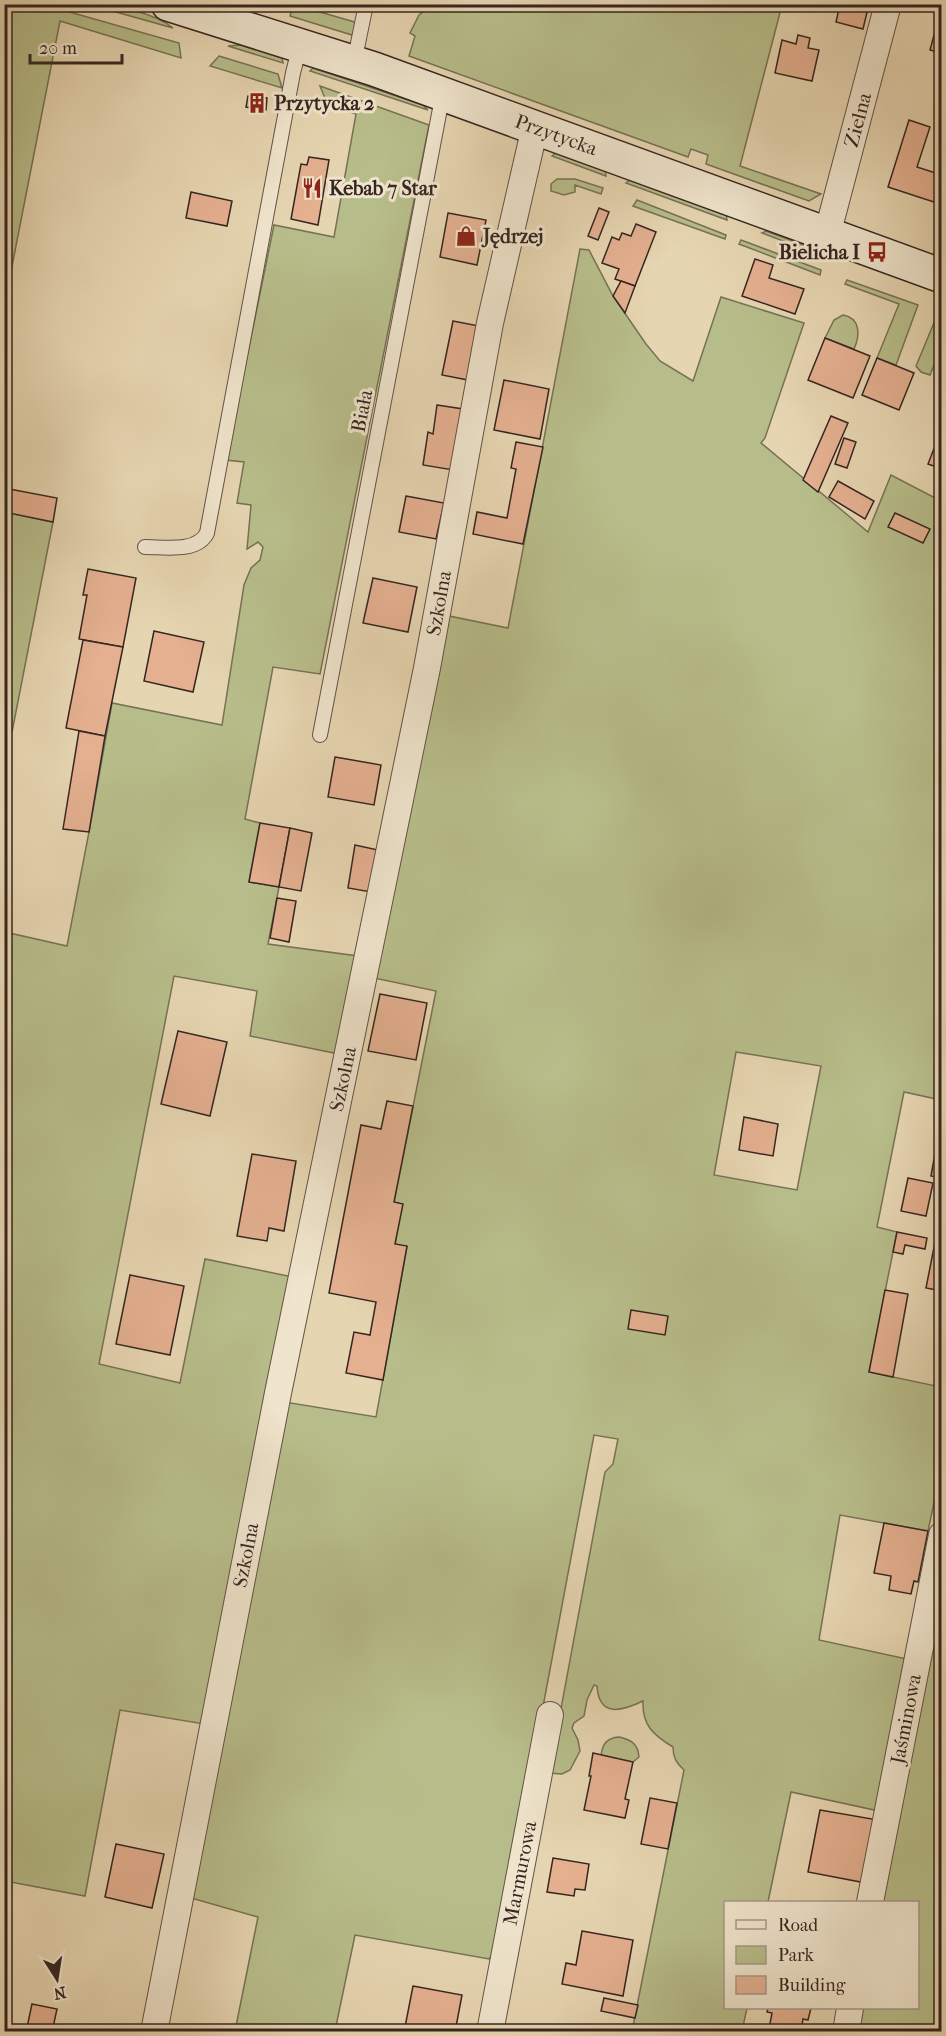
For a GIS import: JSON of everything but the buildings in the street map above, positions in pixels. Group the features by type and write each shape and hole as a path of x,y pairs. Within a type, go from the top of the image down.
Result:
{"main road":[{"name":"Przytycka","path":"168,4 443,93 942,276"}],"street":[{"name":"Zielna","path":"827,235 888,4"},
{"name":"Szkolna","path":"154,2031 278,1394 427,668 490,323 535,127"},
{"name":"Jaśminowa","path":"870,1901 942,1535"},
{"name":"Marmurowa","path":"490,2031 550,1715"},
{"path":"846,2031 850,2009"}],"lane":[{"path":"354,63 366,4"},
{"path":"145,547 195,545 204,539 207,533 290,84 300,45"},
{"name":"Biała","path":"320,735 443,93"}],"green space":[{"path":"5,4 45,5 179,43 181,58 60,21 5,302"},
{"path":"91,5 134,10 156,18 173,28"},
{"path":"293,5 358,23 352,35 290,16"},
{"path":"432,5 782,5 740,166 821,194 809,201 706,164 708,155 691,149 688,157 409,56 415,36 410,33 419,15"},
{"path":"241,45 282,58 283,63 228,46"},
{"path":"219,56 278,74 282,88 210,66"},
{"path":"313,68 423,105 428,110 310,71"},
{"path":"320,86 429,125 320,674 273,667 245,819 260,823 249,882 279,887 268,944 358,956 339,1054 250,1036 257,991 174,976 99,1364 180,1383 205,1259 293,1277 204,1724 120,1710 85,1896 5,1881 5,932 67,946 112,703 222,725 244,585 251,568 260,560 263,547 258,542 247,549 251,505 237,503 244,462 226,460 274,225 334,237 356,114 328,106"},
{"path":"558,151 605,168 606,176 552,156"},
{"path":"632,178 726,213 727,220 626,183"},
{"path":"557,179 575,179 603,188 601,194 575,185 575,192 564,195 551,191 551,184"},
{"path":"637,200 726,235 725,239 633,206"},
{"path":"766,231 831,255 830,259 762,233"},
{"path":"741,240 821,270 820,275 739,244"},
{"path":"580,249 589,250 613,296 660,361 693,381 721,297 804,323 765,438 761,443 868,532 891,475 941,501 941,1100 904,1092 877,1227 897,1232 869,1372 941,1387 941,1470 928,1531 840,1515 819,1640 907,1659 879,1811 791,1792 768,1901 724,1901 724,2009 747,2009 742,2031 632,2031 684,1770 676,1760 673,1747 650,1729 644,1717 643,1701 620,1709 613,1709 602,1703 597,1686 594,1685 587,1700 584,1716 574,1723 572,1728 580,1751 570,1770 562,1774 549,1773 605,1472 613,1464 618,1439 594,1435 494,1952 489,1959 355,1935 335,2031 235,2031 258,1917 191,1898 285,1402 376,1417 407,1247 395,1244 402,1204 394,1202 436,991 374,978 444,615 508,628","holes":["736,1052 821,1066 797,1190 714,1175"]},
{"path":"847,280 918,305 896,365 877,358 899,304 845,284"},
{"path":"843,315 853,320 858,328 854,349 825,338 834,320"},
{"path":"936,318 941,320 941,348 930,375 921,372 916,366"},
{"path":"5,512 53,522 5,768"},
{"path":"941,1580 941,2031 854,2032 859,2009 919,2009 919,1901 881,1901"},
{"path":"619,1737 631,1741 636,1746 639,1757 633,1762 601,1755 606,1742"}],"place":[{"name":"Przytycka 2","path":"257,103"},
{"name":"Kebab 7 Star","path":"312,188"},
{"name":"Jędrzej","path":"466,236"},
{"name":"Bielicha I","path":"877,252"}]}
